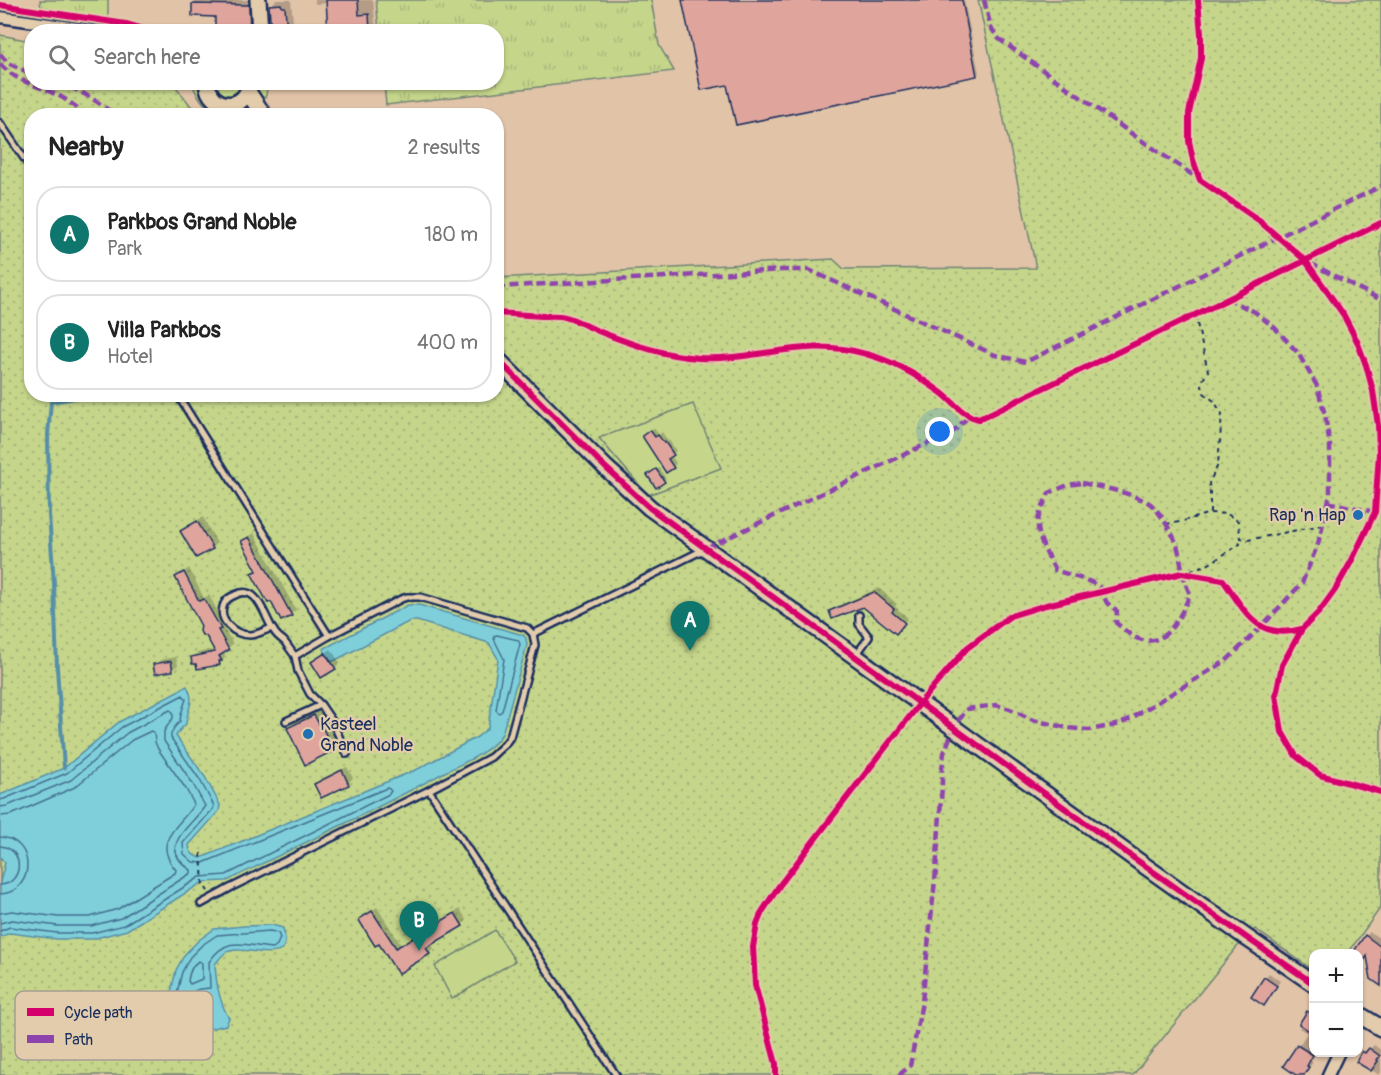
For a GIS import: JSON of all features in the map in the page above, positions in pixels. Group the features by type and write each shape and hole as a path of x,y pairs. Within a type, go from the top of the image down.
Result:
{"street":[{"path":"258,0 260,24"},
{"path":"0,16 52,24"},
{"path":"209,90 210,94 224,105 241,101 247,90"},
{"path":"251,90 260,108"},
{"path":"236,104 242,108"},
{"path":"504,366 606,468 650,508 1309,980"},
{"path":"1363,1017 1381,1028"},
{"path":"1328,1075 1337,1057"}],"lane":[{"path":"0,123 24,158"},
{"path":"182,402 329,636"},
{"path":"533,634 706,548"},
{"path":"272,628 248,635 231,629 223,614 226,601 239,593 248,592 258,599 272,628 295,656 298,671 310,694 332,721 347,754"},
{"path":"201,904 491,757 506,744 510,737 535,645 533,634 527,628 420,597 401,599 295,656"},
{"path":"855,656 869,637 859,624 859,615"},
{"path":"286,721 321,705"},
{"path":"429,790 616,1075"}],"path":[{"path":"1184,320 1203,311"},
{"path":"1195,315 1209,371 1201,383 1204,393 1214,401 1222,414 1218,465 1209,483 1209,513"},
{"path":"1166,524 1209,513 1227,514 1238,521 1241,538 1240,544 1209,564 1170,576"},
{"path":"1241,538 1248,540 1322,525"},
{"path":"1182,573 1192,575"},
{"path":"201,853 203,884"}],"green space":[{"path":"40,0 108,0 108,19 41,8"},
{"path":"376,0 651,0 659,45 674,71 386,105 385,90 504,90 504,24 378,24"},
{"path":"978,0 1381,0 1381,907 1351,949 1309,949 1309,967 1255,929 1236,948 1133,1075 0,1075 0,35 24,40 24,90 178,90 193,108 24,108 24,402 504,402 504,278 833,259 844,269 1036,268"},
{"path":"195,90 201,90 214,108 207,107"},
{"path":"216,90 240,90 236,98 218,96"},
{"path":"257,90 267,90 262,104"},
{"path":"693,404 721,468 648,495 599,438"},
{"path":"495,930 515,961 452,999 435,966"}],"water":[{"path":"408,605 419,605 523,635 526,638 527,645 502,734 491,747 391,800 227,881 203,882 127,930 92,939 57,939 10,933 0,937 0,882 5,863 0,857 0,795 64,768 119,722 187,686 191,697 186,724 176,736 205,777 220,805 219,811 189,845 192,854 201,858 418,769 477,737 488,728 498,659 489,643 417,621 410,621 332,662 323,649"},
{"path":"272,925 283,928 285,942 282,949 275,953 233,950 225,953 215,964 219,992 229,1018 226,1025 213,1028 213,991 171,991 176,970 185,954 214,929"}],"building":[{"path":"326,0 358,0 359,15 369,14 370,24 328,24"},
{"path":"682,0 962,0 977,76 736,125 727,85 701,90"},
{"path":"192,4 249,5 250,24 215,24 215,17 192,16"},
{"path":"281,4 285,7 286,24 270,24 269,5"},
{"path":"650,430 655,437 658,435 665,442 674,455 668,459 674,468 666,473 642,436"},
{"path":"656,469 665,482 656,488 647,475"},
{"path":"197,521 213,549 196,558 180,531"},
{"path":"249,537 292,616 281,621 251,573 257,571 241,541"},
{"path":"184,572 199,601 204,599 221,629 218,630 229,650 219,656 222,661 219,661 220,665 197,669 196,664 192,664 191,657 215,652 206,636 202,635 201,626 175,577"},
{"path":"874,592 894,609 892,612 905,623 896,634 863,607 832,619 829,611"},
{"path":"325,653 336,669 321,678 311,662"},
{"path":"171,661 173,671 155,674 153,664"},
{"name":"Kasteel Grand Noble","path":"314,715 321,724 333,751 305,765 287,728"},
{"path":"342,770 349,785 321,798 314,784"},
{"path":"372,911 396,948 455,913 463,926 426,948 430,954 398,974 379,944 375,946 360,922 359,919"},
{"path":"1365,935 1381,947 1381,986 1371,979 1367,956 1363,962 1363,949 1355,949"},
{"path":"1264,977 1277,986 1264,1006 1251,997"},
{"path":"1307,1011 1309,1012 1309,1031 1299,1024"},
{"path":"1297,1045 1309,1052 1309,1057 1312,1057 1304,1075 1296,1075 1283,1066"},
{"path":"1369,1048 1380,1056 1371,1071 1356,1062 1359,1057 1363,1057 1363,1052 1365,1053"}],"waterway":[{"path":"51,402 48,434 49,515 64,768"}],"marked path":[{"path":"984,0 991,28 999,39 1200,180"},
{"path":"0,54 8,63 24,70"},
{"path":"0,64 24,81"},
{"path":"47,90 77,108"},
{"path":"76,90 106,108"},
{"path":"504,287 809,270 995,355 1026,362 1381,186"},
{"path":"1310,263 1381,300"},
{"path":"899,1075 910,1066 922,1002 936,871 944,753 954,727 967,709 996,705 1033,720 1068,728 1089,730 1121,724 1226,661 1302,583 1318,544 1330,495 1330,446 1325,415 1317,386 1298,353 1275,328 1255,312 1228,299"},
{"path":"706,548 954,431 968,417"},
{"path":"1082,483 1125,493 1149,503 1161,516 1175,540 1190,594 1172,628 1157,639 1149,641 1139,639 1127,632 1116,623 1117,611 1107,603 1099,587 1055,570 1046,553 1039,533 1038,520 1049,493 1068,485 1082,483"},
{"path":"1327,502 1375,512"}],"cycle path":[{"path":"1198,0 1201,58 1189,113 1189,141 1200,180 1257,219 1305,260 1343,314 1357,341 1373,391 1378,425 1379,453 1375,512 1335,590 1319,612 1302,629 1282,665 1276,695 1282,732 1296,756 1320,775 1381,792"},
{"path":"0,5 126,24"},
{"path":"504,314 565,317 638,346 686,357 721,358 803,348 844,349 876,357 904,369 939,391 962,411 979,419 1381,223"},
{"path":"504,366 606,468 650,508 1138,861 1309,981"},
{"path":"776,1075 776,1064 755,985 753,947 757,924 762,912 779,886 889,743 967,648 1010,616 1046,605 1182,573 1223,580 1246,613 1263,627 1287,632 1302,629"}],"place":[{"name":"Rap 'n Hap","path":"1358,515"},
{"name":"Parkbos Grand Noble","path":"690,651"},
{"name":"Kasteel Grand Noble","path":"308,734"},
{"name":"Villa Parkbos","path":"419,951"}]}
